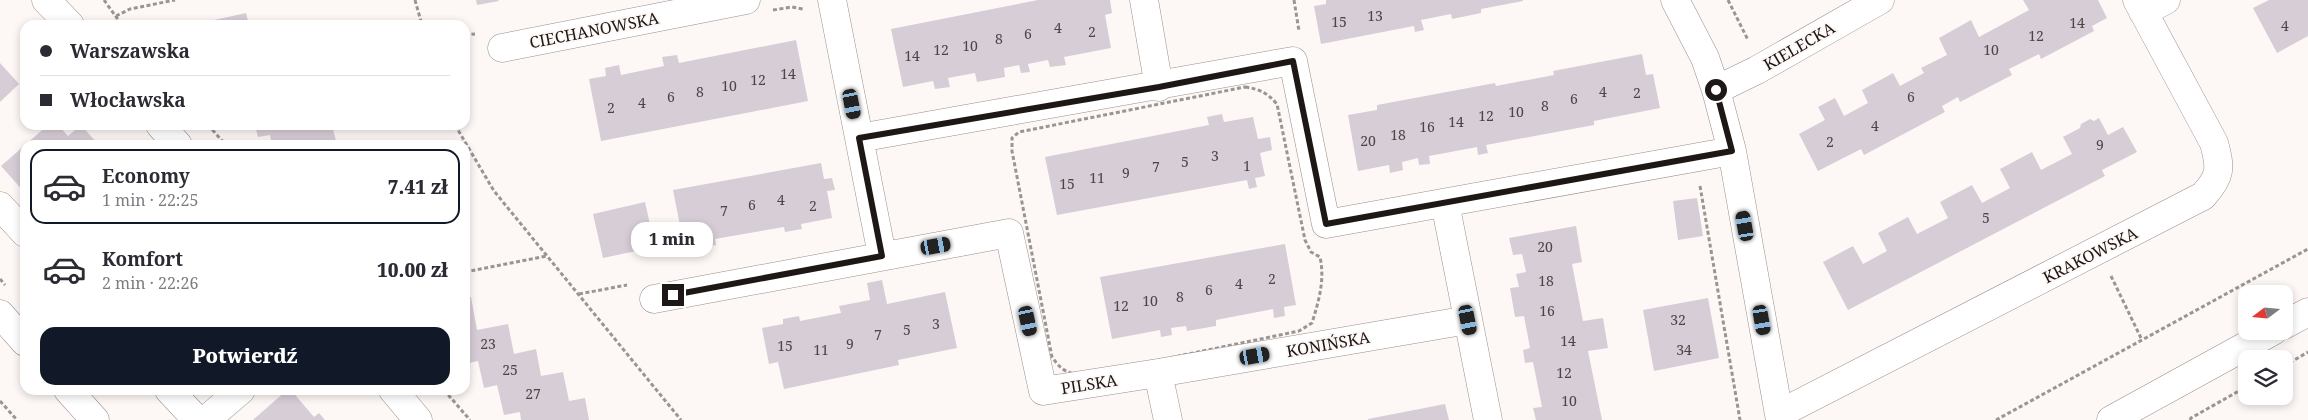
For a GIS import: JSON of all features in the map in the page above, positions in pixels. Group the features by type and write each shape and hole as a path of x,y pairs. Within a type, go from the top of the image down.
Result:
{"street":[{"path":"46,0 65,20"},
{"name":"CIECHANOWSKA","path":"502,48 706,4 746,0"},
{"path":"1144,0 1159,87"},
{"path":"1675,0 1704,58 1716,90 1732,151 1779,417"},
{"name":"KIELECKA","path":"1716,90 1757,70 1880,0"},
{"name":"KRAKOWSKA","path":"1779,417 2202,196 2214,184 2220,164 2214,143 2149,4"},
{"path":"643,292 882,256 859,138 820,5"},
{"path":"859,138 1159,87 1297,50 1326,224 1732,151"},
{"path":"164,130 174,140"},
{"path":"1445,203 1488,420"},
{"path":"0,206 20,228"},
{"name":"PILSKA","path":"882,256 1009,234 1043,391 1158,373"},
{"path":"2293,320 2308,312"},
{"path":"0,314 20,336"},
{"name":"KONIŃSKA","path":"1158,373 1468,320"},
{"path":"2111,420 2139,413 2258,340"},
{"path":"1158,373 1168,420"},
{"path":"72,395 95,420"},
{"path":"174,395 196,420"},
{"path":"206,420 235,395"},
{"path":"397,395 418,420"}],"path":[{"path":"104,0 119,20"},
{"path":"116,16 130,9 175,0"},
{"path":"415,0 421,20"},
{"path":"1294,0 1297,50"},
{"path":"772,10 820,5"},
{"path":"1245,87 1256,88 1268,94 1277,104 1305,240 1312,252 1320,257 1323,272 1322,284 1312,323 1299,331 1092,374 1077,375 1068,373 1060,368 1052,357 1012,151 1012,138 1019,132 1245,87"},
{"path":"212,130 222,140"},
{"path":"470,150 494,191 681,420"},
{"path":"1996,420 2141,338 2308,249"},
{"path":"2099,250 2141,338"},
{"path":"470,271 546,256"},
{"path":"579,294 643,292"},
{"path":"2293,361 2308,352"},
{"path":"2190,420 2238,392"},
{"path":"448,395 470,420"},
{"path":"0,401 17,420"}],"building":[{"path":"476,0 498,0 499,1 477,5"},
{"path":"1038,0 1110,0 1112,13 1105,15 1111,48 1064,57 1066,65 1050,67 1048,60 1028,64 1030,72 1021,73 1019,65 1004,68 1005,77 977,82 975,73 948,78 950,87 935,89 933,81 903,87 891,29"},
{"path":"1326,0 1523,1 1481,9 1481,13 1452,19 1451,14 1421,20 1424,30 1415,32 1414,26 1321,44 1314,6 1326,4"},
{"path":"2023,0 2098,0 2107,18 2092,26 2094,31 2041,59 2039,54 2009,69 2012,75 1960,102 1958,97 1942,106 1945,112 1864,155 1861,149 1818,171 1799,134 1825,120 1818,107 1835,98 1844,116 1868,103 1862,90 1893,73 1900,86 1924,73 1921,68 1947,55 1939,38 1971,20 1979,37 2029,10"},
{"path":"2269,0 2308,0 2308,36 2277,53 2253,8"},
{"path":"246,13 248,20 214,20"},
{"path":"796,40 808,101 601,141 589,79 606,76 605,68 619,65 621,75 664,66 662,57 677,55 679,63"},
{"path":"1642,54 1646,75 1653,74 1660,108 1594,121 1594,125 1486,145 1488,153 1478,155 1477,147 1429,156 1430,164 1419,165 1418,158 1402,162 1403,170 1390,173 1389,165 1358,171 1348,115 1377,110 1377,105 1495,83 1496,86 1554,75 1553,71"},
{"path":"0,63 19,84 0,102"},
{"path":"1222,114 1224,122 1253,117 1258,139 1270,137 1272,150 1260,153 1265,176 1255,178 1257,187 1249,189 1247,180 1057,215 1045,157 1209,125 1207,117"},
{"path":"2099,118 2108,135 2123,127 2137,152 2102,170 2105,176 1848,310 1823,262 1853,246 1863,264 1887,251 1878,233 1908,217 1917,234 1948,218 1940,202 1972,185 1982,203 2010,188 2000,169 2032,152 2041,170 2072,154 2063,137 2080,128 2081,124 2090,119 2094,121"},
{"path":"42,130 63,130 68,136 75,130 85,130 94,140 31,140"},
{"path":"256,130 333,130 336,140 271,140 270,135 258,137"},
{"path":"20,149 20,187 1,166"},
{"path":"821,163 824,179 832,178 835,190 827,191 832,218 801,224 802,229 785,232 784,227 715,239 716,245 685,251 673,190"},
{"path":"1697,198 1703,236 1678,240 1673,201"},
{"path":"645,202 655,247 603,258 593,214"},
{"path":"1576,226 1582,262 1572,264 1583,321 1603,318 1608,348 1588,351 1602,420 1536,420 1533,408 1542,407 1533,362 1525,363 1523,350 1530,348 1524,316 1515,317 1510,288 1519,287 1516,274 1526,272 1522,254 1513,255 1509,238"},
{"path":"1285,244 1296,305 1284,307 1285,316 1274,318 1273,309 1216,320 1216,326 1187,331 1186,326 1171,328 1172,335 1161,337 1160,330 1112,339 1100,277"},
{"path":"882,280 887,304 945,292 957,348 898,360 899,365 784,389 778,362 769,364 762,328 783,324 783,319 799,316 800,321 841,313 839,306 870,300 867,283"},
{"path":"470,297 477,330 508,324 514,354 536,349 541,376 563,372 569,401 585,398 589,420 521,420 520,412 504,415 497,385 484,388 478,361 470,363"},
{"path":"1708,298 1719,358 1654,371 1643,310"},
{"path":"281,395 295,395 314,417 319,413 325,420 253,420"},
{"path":"1445,404 1449,420 1368,420 1368,419"}],"route":[{"path":"673,295 882,256 859,138 1159,87 1293,61 1326,224 1732,151 1716,90"}]}
